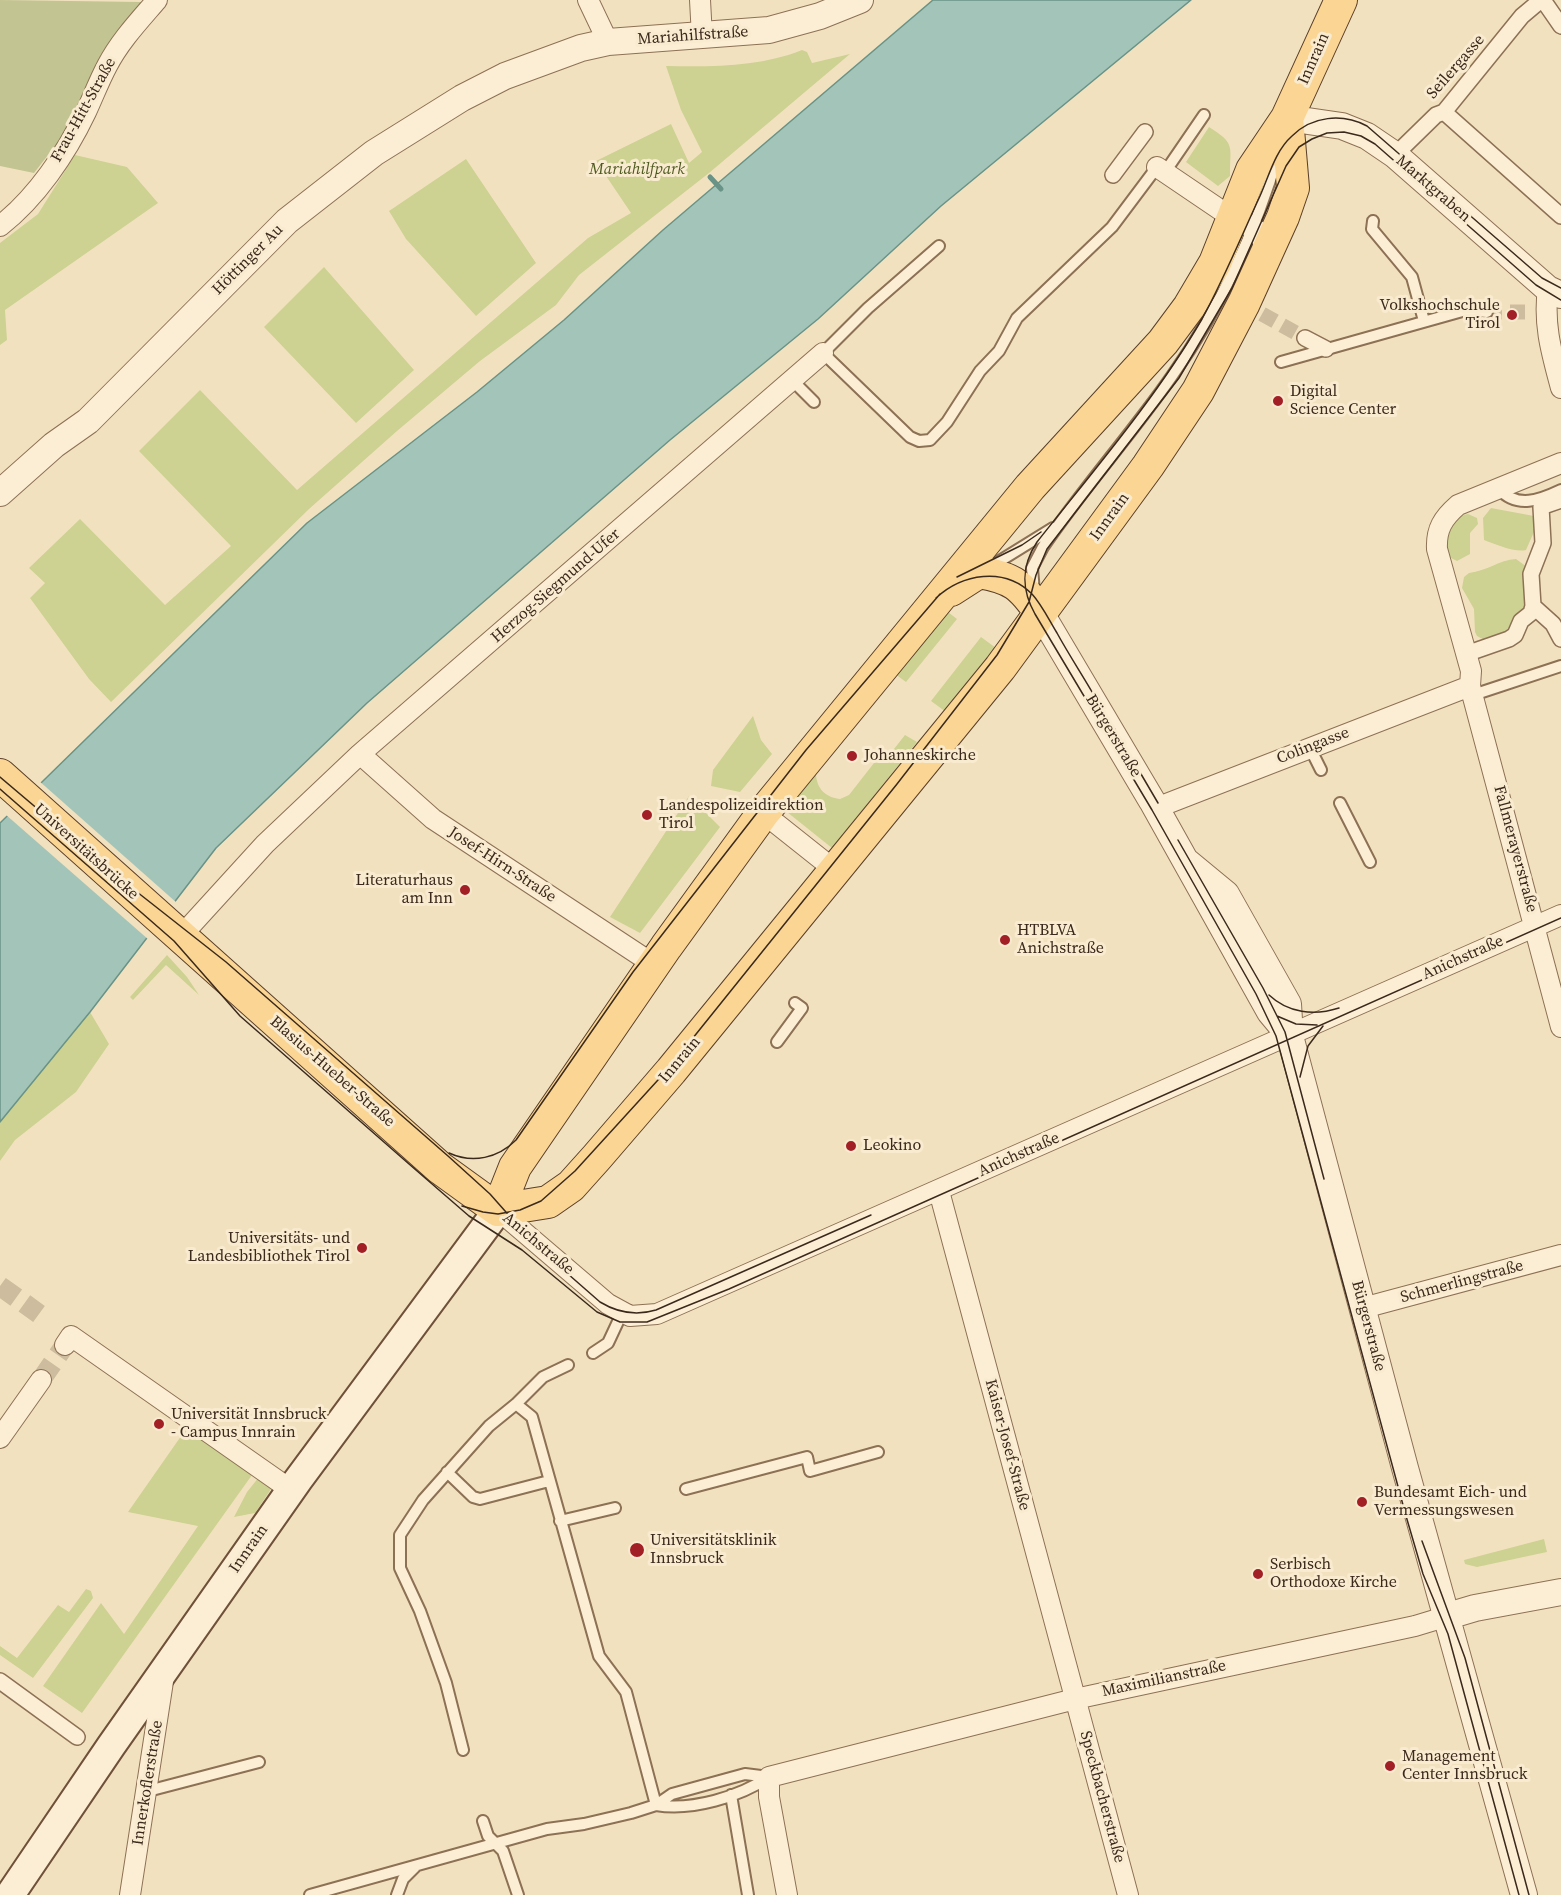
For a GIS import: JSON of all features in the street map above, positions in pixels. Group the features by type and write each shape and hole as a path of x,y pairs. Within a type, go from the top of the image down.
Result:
{"main road":[{"name":"Innrain","path":"10,1895 291,1490 383,1361 498,1210 515,1167 653,964 763,813 1030,487 1163,342 1243,222 1252,170 1284,132 1341,0"},
{"name":"Innrain","path":"498,1210 548,1202 571,1186 758,972 836,871 1000,668 1164,449 1210,379 1266,256 1293,188 1284,132"},
{"path":"943,594 979,572 1006,577 1024,590 1040,612"},
{"name":"Universitätsbrücke","path":"10,784 177,932"},
{"name":"Blasius-Hueber-Straße","path":"177,932 249,999 440,1167 498,1210"}],"street":[{"name":"Frau-Hitt-Straße","path":"3,217 32,195 55,164 75,134 107,65 130,30 157,0"},
{"path":"588,0 608,42"},
{"path":"700,0 702,37"},
{"name":"Mariahilfstraße","path":"525,68 581,48 608,42 702,37 788,26 860,0"},
{"path":"1542,0 1561,26"},
{"name":"Seilergasse","path":"1395,155 1436,115 1444,112 1522,16 1542,0"},
{"name":"Höttinger Au","path":"0,493 54,445 90,419 287,221 374,153 462,98 525,68"},
{"path":"1444,112 1561,216"},
{"name":"Marktgraben","path":"1284,132 1354,129 1395,155 1555,292"},
{"path":"1113,175 1145,132"},
{"path":"1161,169 1219,210 1243,222 1261,235 1266,256"},
{"path":"1555,292 1545,316 1546,333 1561,388"},
{"path":"1305,338 1326,350"},
{"name":"Herzog-Siegmund-Ufer","path":"177,932 360,754 823,353"},
{"name":"Fallmerayerstraße","path":"1559,464 1458,505 1447,514 1436,537 1437,549 1473,668 1561,1027"},
{"path":"1473,668 1515,635 1533,606 1531,574 1543,543 1540,507 1561,500"},
{"path":"1533,606 1553,624 1561,639"},
{"name":"Bürgerstraße","path":"1040,612 1156,808 1270,1012 1290,1036 1405,1468 1524,1895"},
{"name":"Colingasse","path":"1156,808 1310,748 1473,668"},
{"name":"Josef-Hirn-Straße","path":"360,754 433,819 653,964"},
{"path":"763,813 836,871"},
{"name":"Anichstraße","path":"498,1210 608,1304 622,1313 639,1317 665,1311 1561,915"},
{"name":"Kaiser-Josef-Straße","path":"939,1191 1075,1699"},
{"name":"Schmerlingstraße","path":"1364,1308 1561,1255"},
{"path":"65,1345 71,1336 291,1490"},
{"path":"0,1438 41,1380"},
{"name":"Maximilianstraße","path":"769,1777 1075,1699 1415,1626 1475,1608 1561,1592"},
{"name":"Innerkoflerstraße","path":"130,1895 148,1791 165,1670"},
{"path":"5,1687 77,1737"},
{"name":"Speckbacherstraße","path":"1075,1699 1128,1895"},
{"path":"769,1777 770,1797 787,1895"}],"lane":[{"path":"823,353 910,437 920,441 930,440 947,422 980,371 999,351 1017,318 1112,227 1204,115"},
{"path":"1040,612 1033,590 1032,567 1058,524 1179,367 1217,303 1243,222 1266,197 1284,132"},
{"path":"1373,221 1372,230 1412,277 1424,321"},
{"name":"Herzog-Siegmund-Ufer","path":"823,353 868,308 939,246"},
{"path":"1281,362 1466,310 1487,312"},
{"path":"792,380 813,402"},
{"path":"1499,489 1506,496 1521,502 1561,490"},
{"path":"979,572 1058,524"},
{"path":"1473,668 1561,666"},
{"path":"1310,748 1322,770"},
{"path":"1340,803 1370,862"},
{"path":"777,1042 802,1008 795,1003"},
{"path":"593,1353 608,1343 622,1313"},
{"path":"463,1750 446,1683 420,1611 401,1573 398,1543 403,1528 447,1472 489,1426 516,1404 543,1377 568,1365"},
{"path":"516,1404 532,1417 599,1656 626,1692 656,1805"},
{"path":"686,1489 807,1457 810,1471 878,1452"},
{"path":"447,1472 473,1497 480,1499 549,1481"},
{"path":"560,1521 615,1508"},
{"path":"148,1791 259,1762"},
{"path":"310,1895 547,1829 584,1824 656,1805 672,1794 745,1774 769,1777"},
{"path":"656,1805 675,1808 748,1791 769,1777"},
{"path":"731,1795 748,1895"},
{"path":"483,1821 488,1836 503,1851 518,1895"},
{"path":"397,1895 403,1879 418,1865"}],"green space":[{"path":"0,0 142,2 99,59 66,132 34,173 0,166"},
{"name":"Mariahilfpark","path":"802,50 807,52 812,63 850,54 709,173 579,275 556,305 480,361 397,431 309,509 111,702 89,679 30,598 45,583 29,568 80,519 165,605 231,546 139,451 200,390 297,490 588,238 631,213 596,161 671,124 689,163 702,152 681,110 666,66 718,66 752,63"},
{"path":"1209,127 1224,138 1230,147 1230,176 1218,186 1186,162"},
{"path":"75,155 127,167 158,203 5,310 7,340 0,345 0,243 38,214"},
{"path":"466,159 536,263 476,316 406,239 389,211"},
{"path":"324,267 414,370 356,423 264,327"},
{"path":"1491,508 1534,516 1537,525 1526,550 1511,549 1484,540 1483,518"},
{"path":"1468,514 1477,518 1478,524 1470,533 1470,554 1457,561 1451,558 1448,552 1447,538 1456,520"},
{"path":"1516,559 1527,567 1524,588 1530,603 1510,634 1486,641 1477,636 1475,632 1474,609 1462,588 1464,577 1469,573"},
{"path":"944,609 957,619 906,682 891,671"},
{"path":"981,637 996,648 946,712 931,701"},
{"path":"753,716 761,740 772,754 740,792 711,786 713,770"},
{"path":"905,735 917,742 832,848 782,808 816,769 817,781 821,790 834,798 840,799 849,795 881,754 890,754"},
{"path":"689,796 720,827 640,933 610,917"},
{"path":"167,955 187,977 199,995 166,965 133,1000 130,997"},
{"path":"90,1012 109,1044 76,1092 15,1140 0,1161 0,1122"},
{"path":"186,1429 252,1475 82,1713 43,1686 101,1603 124,1634 198,1526 128,1512"},
{"path":"259,1477 272,1486 271,1489 255,1513 234,1517 247,1492"},
{"path":"1544,1539 1547,1552 1477,1567 1465,1564 1464,1560"},
{"path":"86,1589 91,1591 93,1598 33,1678 0,1655 0,1646 17,1658 58,1605 69,1612"}],"water":[{"path":"933,0 1191,0 941,206 818,319 670,440 367,703 216,848 90,1012 0,1122 0,823 307,523 477,392 564,320 663,230"}],"pier":[{"path":"38,780 177,903 149,940 5,814"}],"waterway":[{"path":"710,177 721,189"}],"tunnel":[{"path":"1487,312 1530,312"},
{"path":"1262,314 1305,338"},
{"path":"0,1286 39,1314"},
{"path":"41,1380 65,1345"}],"tram line":[{"path":"1519,1895 1448,1634 1423,1574 1406,1516 1276,1036 1256,994 1152,810 1030,605 1025,578 1028,560 1037,542 1124,433 1184,348 1218,289 1277,156 1286,142 1309,124 1338,118 1367,126 1542,278 1561,288"},
{"path":"462,1206 498,1214 520,1210 541,1201 575,1171 668,1069 897,784 997,655 1029,602 1036,575 1047,549 1179,378 1232,288 1286,166 1299,147 1327,133 1344,132 1361,136 1375,144 1536,285 1561,300"},
{"path":"957,577 1022,545 1041,532"},
{"path":"936,598 958,583 983,576 1009,579 1021,585 1039,603 1095,697"},
{"path":"449,1153 467,1158 485,1157 501,1151 516,1140 633,972 806,750 940,594"},
{"path":"1114,728 1158,803"},
{"path":"0,777 118,877 226,962 448,1156 490,1194 536,1246 607,1306 634,1313 656,1310 871,1215"},
{"path":"0,789 174,941 240,1016 469,1216 522,1250 597,1312 620,1322 647,1322 729,1289 1561,918"},
{"path":"1178,840 1263,988 1285,1032 1324,1179"},
{"path":"1269,995 1284,1006 1302,1011 1320,1012 1339,1008"},
{"path":"1277,1016 1296,1024 1317,1025"},
{"path":"1300,1077 1308,1046 1323,1026"},
{"path":"1422,1541 1465,1658 1529,1895"}],"place":[{"name":"Volkshochschule Tirol","path":"1512,315"},
{"name":"Digital Science Center","path":"1278,401"},
{"name":"Johanneskirche","path":"852,756"},
{"name":"Landespolizeidirektion Tirol","path":"647,815"},
{"name":"Literaturhaus am Inn","path":"465,890"},
{"name":"HTBLVA Anichstraße","path":"1005,940"},
{"name":"Leokino","path":"851,1146"},
{"name":"Universitäts- und Landesbibliothek Tirol","path":"362,1248"},
{"name":"Universität Innsbruck - Campus Innrain","path":"159,1424"},
{"name":"Bundesamt Eich- und Vermessungswesen","path":"1362,1502"},
{"name":"Universitätsklinik Innsbruck","path":"637,1550"},
{"name":"Serbisch Orthodoxe Kirche","path":"1258,1574"},
{"name":"Management Center Innsbruck","path":"1390,1766"}]}
